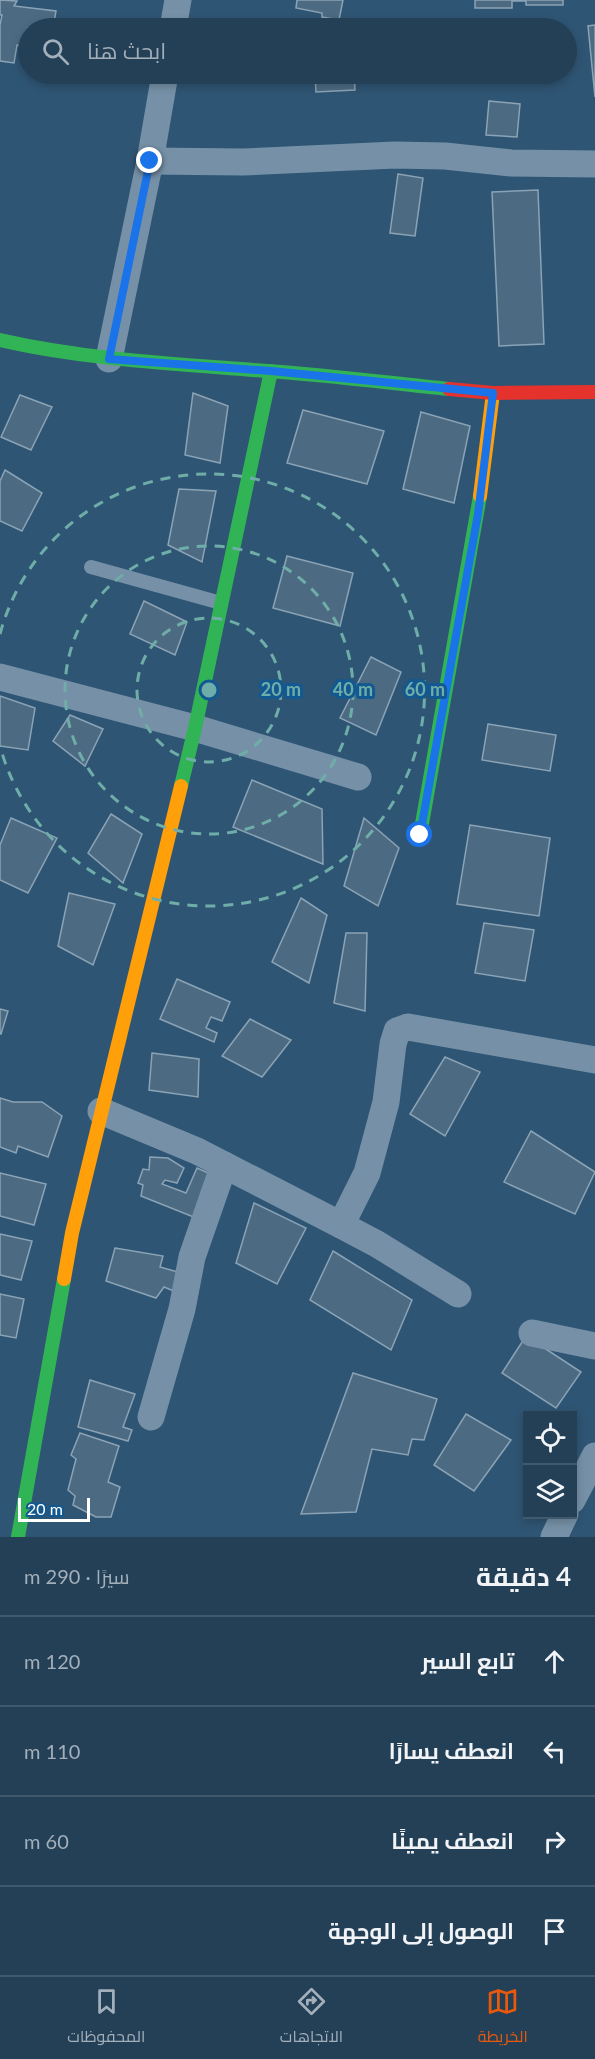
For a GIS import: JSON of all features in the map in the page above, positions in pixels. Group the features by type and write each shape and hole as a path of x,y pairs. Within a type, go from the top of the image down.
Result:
{"street":[{"path":"175,18 178,0"},
{"path":"109,359 150,161 163,84"},
{"path":"150,161 243,162 395,155 445,156 511,163 595,164"},
{"path":"0,340 109,359 271,371 493,393 595,392"},
{"path":"18,1537 72,1233 195,728 271,371"},
{"path":"420,835 478,514 493,393"},
{"path":"0,677 195,728 357,777"},
{"path":"341,1225 368,1173 386,1102 393,1044 398,1031 408,1027 595,1060"},
{"path":"101,1111 197,1151 377,1244 458,1294"},
{"path":"152,1417 182,1309 192,1257 224,1165"},
{"path":"532,1333 595,1346"},
{"path":"577,1492 595,1456"},
{"path":"554,1537 563,1519"}],"lane":[{"path":"91,567 222,603"}],"building":[{"path":"0,0 17,1 14,6 56,11 55,18 18,18 18,45 14,63 0,61 2,15 0,15"},
{"path":"297,0 343,0 339,18 322,17 322,13 296,8"},
{"path":"475,0 563,0 563,5 526,5 526,1 512,1 512,8 475,8"},
{"path":"595,25 595,97 588,26"},
{"path":"316,84 355,84 355,90 316,92"},
{"path":"489,101 520,104 517,137 486,135"},
{"path":"398,174 423,178 415,236 390,233"},
{"path":"538,190 544,344 499,346 492,192"},
{"path":"193,393 228,406 220,463 185,455"},
{"path":"20,395 52,407 31,450 1,437"},
{"path":"303,410 384,431 367,484 287,463"},
{"path":"421,412 470,426 454,503 403,489"},
{"path":"5,470 42,493 22,531 0,521 0,481"},
{"path":"179,489 216,491 202,562 168,545"},
{"path":"287,556 353,573 340,626 273,608"},
{"path":"144,601 187,622 175,655 130,634"},
{"path":"371,657 401,672 376,735 340,718"},
{"path":"0,696 35,708 28,750 0,746"},
{"path":"70,715 103,729 85,766 53,741"},
{"path":"488,724 556,735 550,771 482,760"},
{"path":"252,780 322,809 323,864 233,827"},
{"path":"111,814 142,834 123,883 88,853"},
{"path":"11,818 57,838 28,893 0,880 0,845"},
{"path":"364,818 399,848 378,906 344,886"},
{"path":"470,825 550,838 539,916 457,904"},
{"path":"69,893 115,904 93,965 58,946"},
{"path":"301,898 327,915 309,983 272,962"},
{"path":"484,923 534,930 525,981 475,973"},
{"path":"346,933 367,933 365,1011 334,1003"},
{"path":"177,979 230,1002 222,1021 211,1017 206,1028 217,1033 214,1042 160,1019"},
{"path":"0,1009 8,1011 1,1034 0,1034"},
{"path":"250,1019 291,1040 262,1077 222,1056"},
{"path":"152,1053 199,1059 198,1097 149,1090"},
{"path":"445,1057 480,1072 445,1136 410,1114"},
{"path":"0,1098 13,1102 42,1102 62,1116 48,1157 18,1146 16,1153 0,1147"},
{"path":"531,1131 595,1172 575,1214 504,1182"},
{"path":"150,1157 168,1158 184,1168 177,1183 165,1180 162,1184 186,1193 197,1168 215,1176 201,1220 141,1196 143,1185 138,1183 143,1169 149,1170"},
{"path":"0,1173 46,1184 34,1225 0,1216"},
{"path":"254,1203 306,1228 277,1284 236,1263"},
{"path":"0,1234 32,1241 21,1280 0,1275"},
{"path":"115,1248 163,1256 160,1267 185,1274 176,1292 164,1287 156,1298 106,1281"},
{"path":"333,1251 412,1300 391,1350 310,1300"},
{"path":"0,1294 24,1299 16,1338 0,1335"},
{"path":"526,1336 581,1372 556,1408 502,1373"},
{"path":"353,1373 437,1399 424,1440 412,1439 408,1455 372,1449 356,1512 301,1514"},
{"path":"90,1380 135,1394 123,1427 132,1430 128,1441 78,1427"},
{"path":"466,1414 511,1440 474,1491 434,1465"},
{"path":"80,1433 119,1446 108,1482 120,1487 111,1517 96,1517 73,1505 75,1496 68,1490 76,1459 71,1455"}],"traffic: fast":[{"path":"0,340 100,357 449,389"},
{"path":"181,786 271,371"},
{"path":"420,835 480,496"},
{"path":"18,1537 64,1279"}],"traffic: slow":[{"path":"480,496 493,393"},
{"path":"64,1279 72,1233 181,786"}],"traffic: jam":[{"path":"449,389 493,393 595,392"}],"route":[{"path":"150,161 109,359 271,371 493,393 478,514 420,835"}]}
